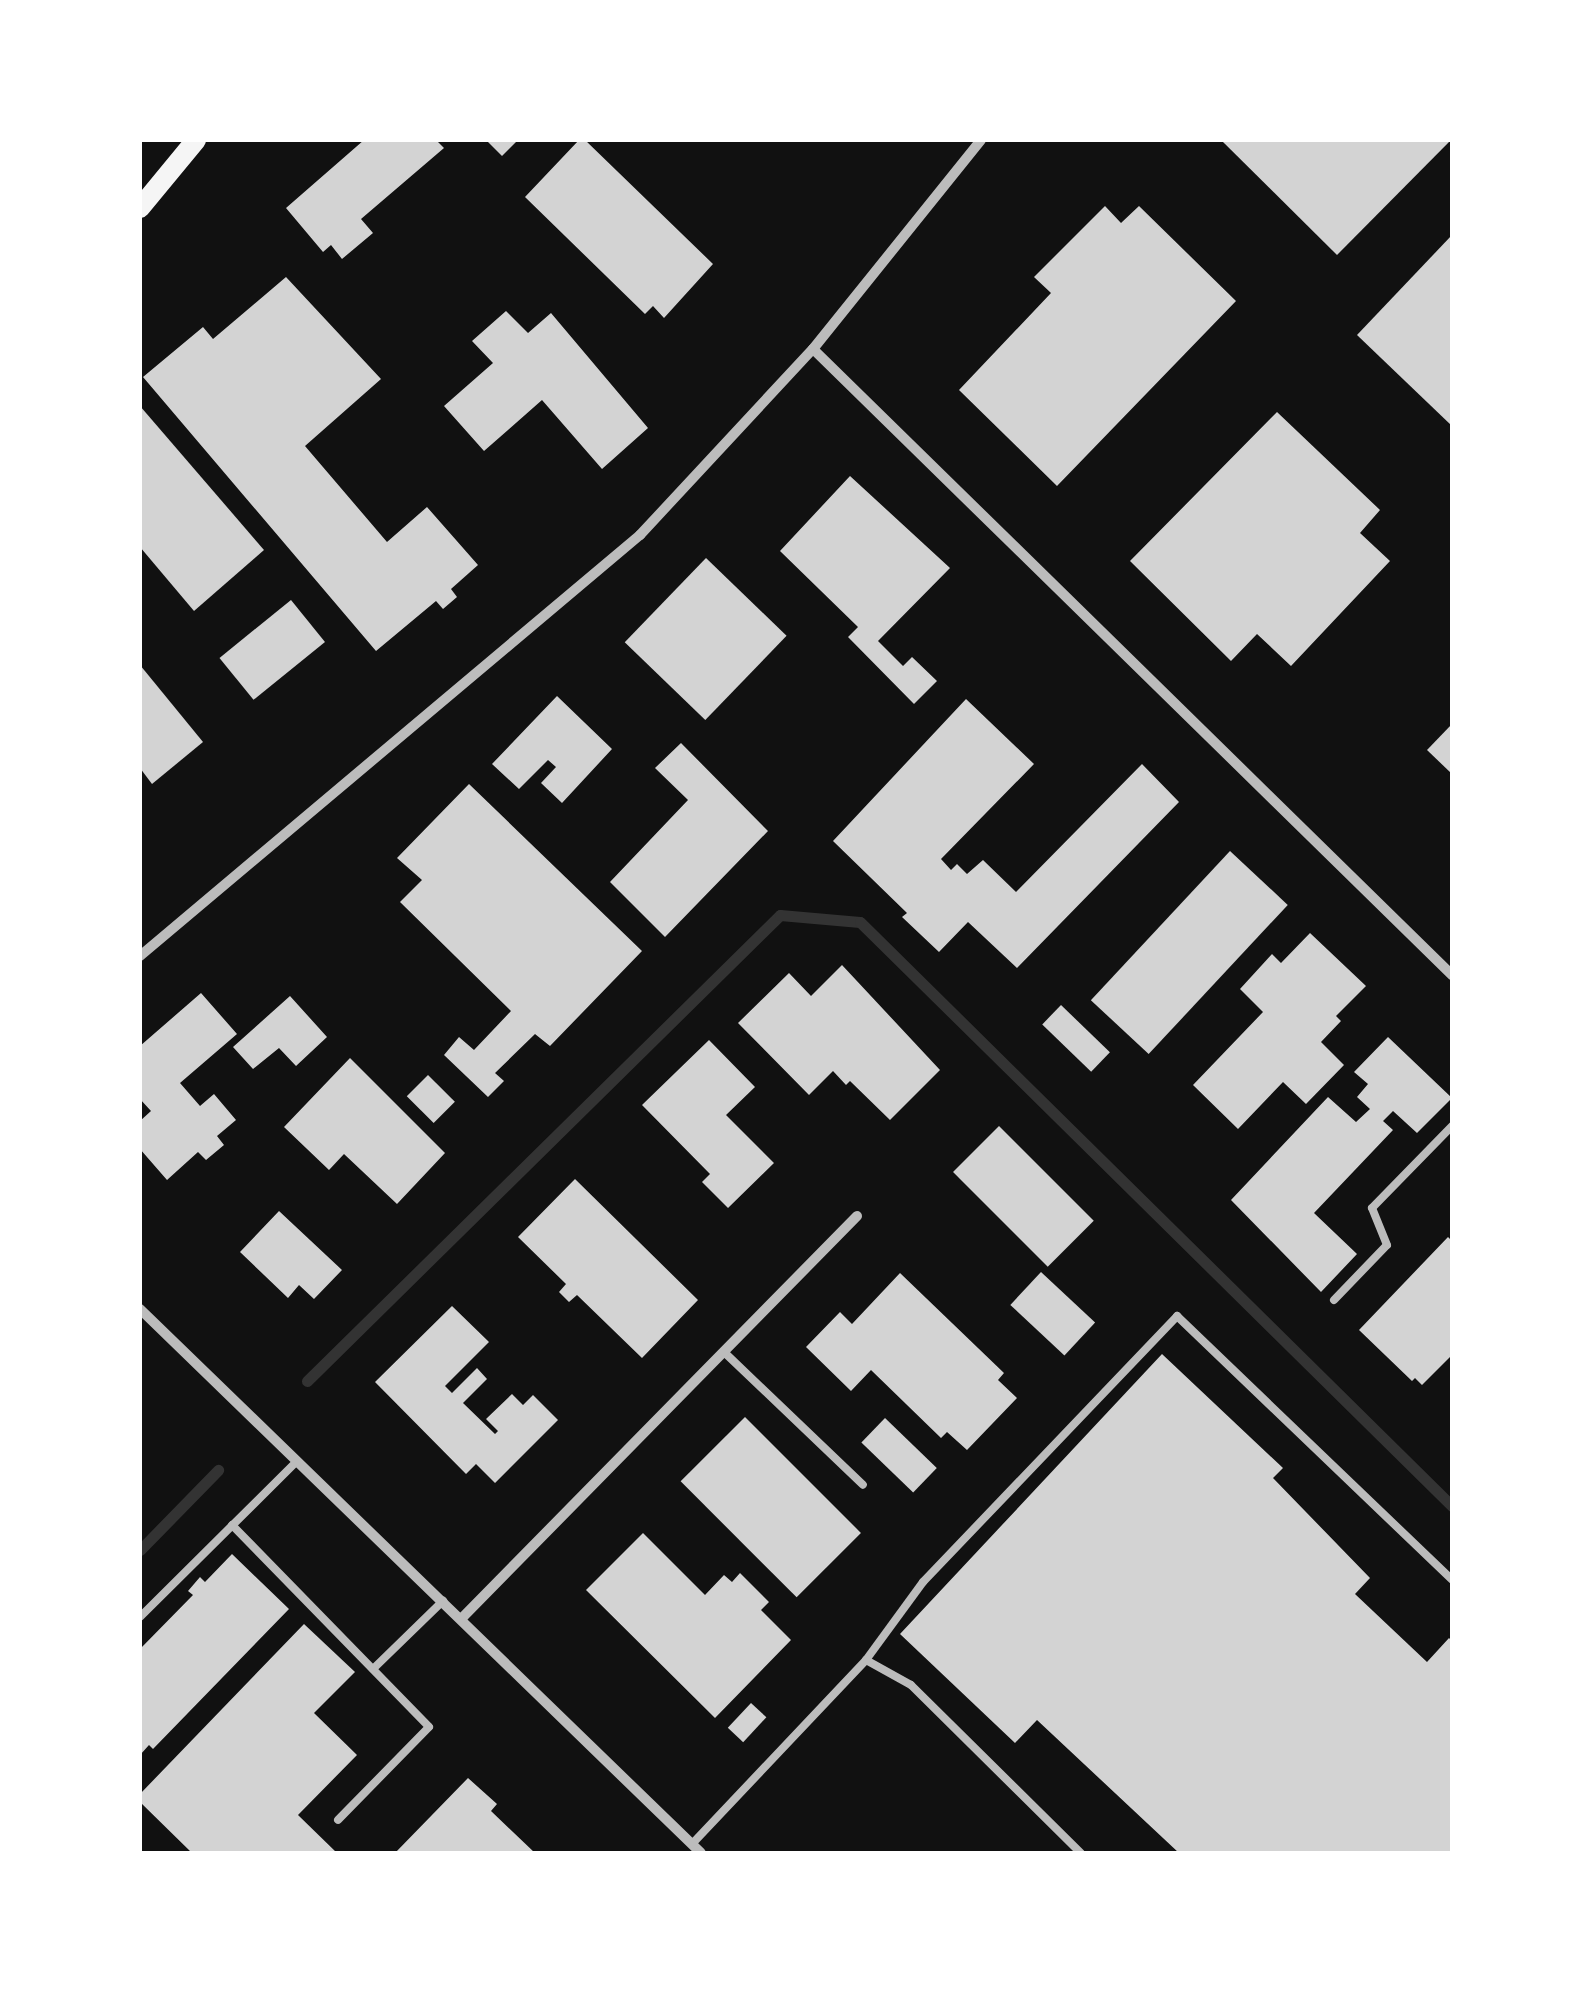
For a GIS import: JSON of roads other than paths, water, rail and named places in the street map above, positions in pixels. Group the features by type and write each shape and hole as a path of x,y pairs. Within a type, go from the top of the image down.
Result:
{"main road":[{"path":"140,208 196,140"}],"street":[{"path":"140,956 640,535 814,349 981,140"},
{"path":"814,349 1452,975"},
{"path":"462,1619 857,1216"},
{"path":"140,1309 701,1853"}],"lane":[{"path":"1334,1300 1388,1245 1372,1208 1452,1126"},
{"path":"692,1844 866,1660 923,1582 1177,1316 1452,1580"},
{"path":"724,1352 863,1484"},
{"path":"140,1617 297,1461"},
{"path":"232,1525 429,1726 338,1820"},
{"path":"373,1670 442,1601"},
{"path":"866,1660 911,1685 1081,1853"}],"waterway":[{"path":"307,1381 780,915 860,922 1452,1506"},
{"path":"140,1550 218,1470"}]}
